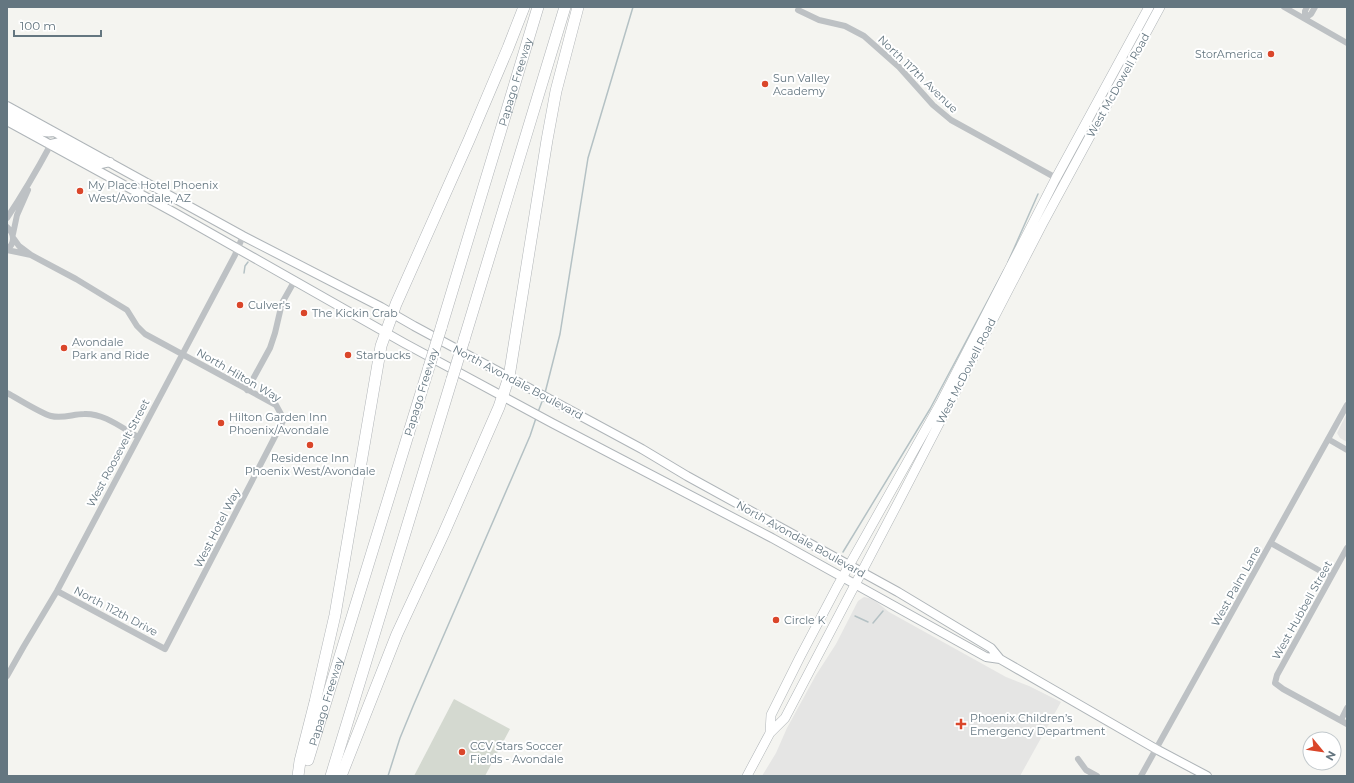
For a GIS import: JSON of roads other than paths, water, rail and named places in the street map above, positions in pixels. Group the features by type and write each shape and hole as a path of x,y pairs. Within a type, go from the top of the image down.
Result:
{"highway":[{"path":"298,776 300,761 335,614 381,346 396,304 508,48 524,7"},
{"name":"Papago Freeway","path":"302,776 441,328 538,7"},
{"path":"331,776 565,7"},
{"path":"341,776 394,641 443,535 499,407 509,377 556,91 578,7"}],"main road":[{"name":"West McDowell Road","path":"747,776 770,733 785,718 862,572 1039,230 1061,180 1149,7"},
{"name":"West McDowell Road","path":"770,733 771,715 843,578 940,404 1061,180 1160,7"},
{"name":"North Avondale Boulevard","path":"7,106 243,236 393,314 528,387 850,565 991,648 1000,659 1156,749 1207,776"},
{"path":"7,114 42,132 55,132"},
{"name":"North Avondale Boulevard","path":"7,121 295,280 386,333 522,407 695,498 986,657 1000,659"},
{"path":"50,144 60,142 101,164 110,162"},
{"path":"695,498 704,485"}],"street":[{"path":"1284,7 1347,43"},
{"path":"1305,18 1307,7"},
{"path":"1305,18 1311,14 1315,7"},
{"name":"North 117th Avenue","path":"798,10 819,20 845,26 864,36 899,67 933,105 951,120 1061,180"},
{"path":"7,218 28,186 50,144"},
{"path":"7,250 12,245 17,215 28,192 28,186"},
{"path":"7,227 19,246 31,255"},
{"name":"West Roosevelt Street","path":"7,676 57,591 243,236"},
{"path":"7,250 31,255"},
{"name":"North Hilton Way","path":"31,255 128,310 137,326 145,334 276,405 282,416"},
{"path":"247,390 270,348 282,303 295,280"},
{"path":"7,393 49,416 62,417 91,414 104,418 138,437"},
{"name":"West Palm Lane","path":"1141,776 1347,404"},
{"name":"West Hotel Way","path":"165,649 281,426 283,421 282,416"},
{"path":"1328,439 1347,450"},
{"path":"1271,543 1331,577"},
{"name":"West Hubbell Street","path":"1341,720 1283,689 1275,683 1277,675 1347,548"},
{"name":"North 112th Drive","path":"57,591 165,649"},
{"path":"1347,708 1341,720 1347,724"},
{"path":"1078,759 1086,770 1097,776"}],"waterway":[{"path":"545,393 560,334 588,158 633,7"},
{"path":"1008,262 1038,194"},
{"path":"244,273 245,266 248,262"},
{"path":"843,552 930,409 1004,270"},
{"path":"538,412 543,399"},
{"path":"388,776 400,738 414,704 530,436 536,418"},
{"path":"873,623 883,611"},
{"path":"855,616 868,622"}],"place":[{"name":"StorAmerica","path":"1271,54"},
{"name":"Sun Valley Academy","path":"765,84"},
{"name":"My Place Hotel Phoenix West/Avondale, AZ","path":"80,191"},
{"name":"Culver's","path":"240,305"},
{"name":"The Kickin Crab","path":"304,313"},
{"name":"Avondale Park and Ride","path":"64,348"},
{"name":"Starbucks","path":"348,355"},
{"name":"Hilton Garden Inn Phoenix/Avondale","path":"221,423"},
{"name":"Residence Inn Phoenix West/Avondale","path":"310,445"},
{"name":"Circle K","path":"776,620"},
{"name":"Phoenix Children’s Emergency Department","path":"961,724"},
{"name":"CCV Stars Soccer Fields - Avondale","path":"462,752"}]}
